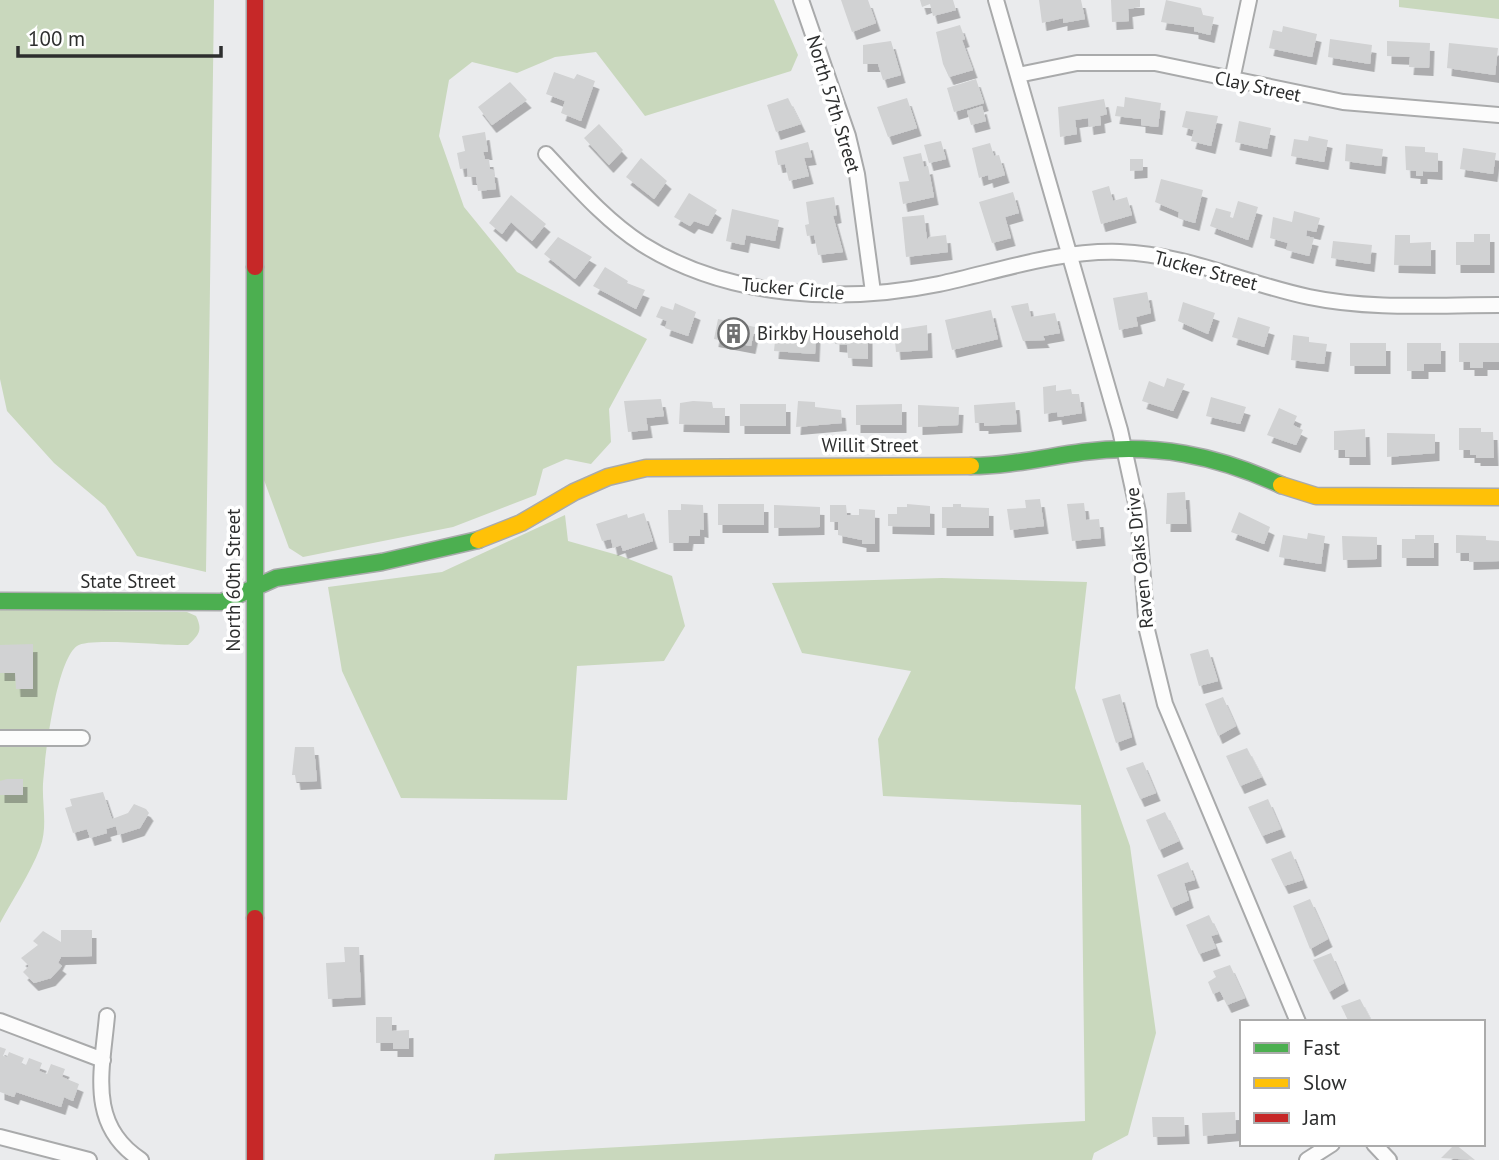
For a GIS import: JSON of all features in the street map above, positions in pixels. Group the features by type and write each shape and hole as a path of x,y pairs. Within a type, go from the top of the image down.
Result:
{"street":[{"name":"North 60th Street","path":"255,0 255,1160"},
{"name":"North 57th Street","path":"801,0 857,174 873,292"},
{"name":"Raven Oaks Drive","path":"996,0 1122,446 1138,512 1147,631 1165,704 1297,1020"},
{"path":"1232,80 1249,0"},
{"name":"Clay Street","path":"1018,75 1077,63 1155,63 1343,102 1499,115"},
{"name":"Tucker Circle","path":"546,154 608,218 640,242 713,277 757,288 810,293 873,292"},
{"name":"Tucker Street","path":"873,292 936,284 1068,255 1122,252 1162,256 1288,293 1344,303 1499,305"},
{"name":"Willit Street","path":"253,588 276,578 382,562 467,544 522,523 575,492 608,477 646,468 977,466 1021,463 1122,446 1210,457 1287,488 1316,496 1499,497"},
{"name":"State Street","path":"0,601 222,602 253,588"},
{"path":"0,738 82,738"},
{"path":"107,1016 103,1060 104,1116 119,1140 141,1160"},
{"path":"0,1021 103,1060"},
{"path":"0,1137 89,1160"},
{"path":"1307,1160 1329,1146"},
{"path":"1376,1146 1389,1160"}],"green space":[{"path":"0,0 214,0 206,572 137,556 105,506 54,463 7,411 0,379"},
{"path":"263,0 774,0 798,55 791,71 645,116 596,52 555,57 517,73 472,62 449,80 439,136 464,207 517,272 647,339 609,409 611,442 591,464 566,459 543,469 536,495 453,527 303,557 289,548 264,480"},
{"path":"1399,0 1499,0 1499,19 1399,7"},
{"path":"565,515 568,541 621,556 672,576 685,626 664,661 577,666 567,800 401,798 342,671 328,587 442,572"},
{"path":"942,578 1087,582 1075,688 1130,846 1156,1033 1128,1135 1094,1153 1092,1160 494,1160 495,1154 1085,1121 1081,805 883,796 878,739 911,671 802,653 772,583"},
{"path":"0,610 187,612 196,616 199,629 188,645 84,643 77,646 70,655 63,670 49,732 43,784 44,824 40,848 0,923"}],"building":[{"path":"841,0 868,0 876,23 852,32"},
{"path":"920,0 953,0 956,10 933,16 930,4 922,7"},
{"path":"1039,0 1081,0 1085,19 1063,23 1063,18 1042,23"},
{"path":"1111,0 1140,0 1140,7 1128,9 1129,21 1112,22"},
{"path":"1166,0 1201,8 1203,15 1214,17 1210,35 1194,31 1194,27 1161,22"},
{"path":"960,25 965,39 962,40 973,70 949,77 943,64 936,32"},
{"path":"1283,26 1317,34 1312,57 1269,48 1273,30 1282,32"},
{"path":"1330,39 1372,45 1370,64 1328,57"},
{"path":"891,41 901,75 883,80 878,64 863,64 863,45"},
{"path":"1387,41 1430,43 1429,68 1409,67 1410,57 1387,56"},
{"path":"1449,43 1498,48 1495,75 1447,68"},
{"path":"554,72 574,79 577,74 595,81 581,121 561,113 565,101 546,94"},
{"path":"976,79 984,103 954,112 947,88"},
{"path":"510,82 527,100 492,125 478,107"},
{"path":"1125,97 1161,103 1158,127 1141,125 1141,119 1115,116 1117,106 1124,107"},
{"path":"788,98 801,124 776,132 767,105"},
{"path":"907,98 917,128 888,137 877,107"},
{"path":"1104,99 1107,114 1100,116 1101,125 1089,127 1088,118 1075,120 1077,134 1060,137 1058,107"},
{"path":"982,106 986,121 971,125 967,111"},
{"path":"1186,111 1218,116 1211,146 1191,141 1194,130 1182,127"},
{"path":"1239,121 1271,128 1267,149 1235,142"},
{"path":"599,124 623,150 609,165 584,138"},
{"path":"485,132 488,152 483,152 485,159 489,159 490,169 493,170 496,189 478,191 476,177 468,177 467,168 460,169 457,153 465,151 462,136"},
{"path":"1309,136 1328,140 1324,162 1291,156 1294,139 1308,141"},
{"path":"941,141 946,159 929,163 924,145"},
{"path":"808,142 812,157 804,158 809,176 789,181 785,164 778,165 775,151"},
{"path":"990,143 994,156 999,155 1005,175 989,180 988,175 979,178 972,148"},
{"path":"1346,144 1383,149 1381,166 1345,161"},
{"path":"1405,146 1425,147 1425,152 1438,153 1438,172 1423,171 1423,176 1416,176 1416,171 1406,170"},
{"path":"1463,148 1496,153 1493,174 1460,169"},
{"path":"921,153 924,167 928,166 934,197 903,204 899,182 909,181 903,157"},
{"path":"641,158 667,181 654,199 626,177"},
{"path":"1130,159 1143,159 1143,170 1130,171"},
{"path":"1161,179 1203,190 1195,223 1178,218 1179,212 1155,202"},
{"path":"1109,186 1113,201 1127,197 1132,215 1101,224 1092,191"},
{"path":"1013,192 1019,213 1005,217 1011,238 992,243 979,202"},
{"path":"689,193 717,210 708,226 694,221 690,226 674,217"},
{"path":"511,195 546,224 532,241 511,222 502,234 489,223"},
{"path":"834,197 837,215 833,216 843,252 818,255 814,235 807,236 805,225 809,224 806,202"},
{"path":"1238,201 1258,207 1248,240 1210,226 1216,208 1231,212 1230,217 1233,218"},
{"path":"732,209 779,220 775,241 746,235 744,245 726,241"},
{"path":"1294,211 1320,218 1316,232 1307,230 1306,236 1314,238 1309,256 1286,250 1288,243 1270,238 1273,217 1292,222"},
{"path":"924,215 927,240 929,237 946,235 948,252 906,257 902,217"},
{"path":"1474,234 1490,234 1490,265 1456,265 1456,242 1474,242"},
{"path":"1395,235 1410,235 1410,243 1431,242 1431,266 1394,265"},
{"path":"558,237 592,257 575,279 544,254"},
{"path":"1333,241 1372,245 1370,264 1331,258"},
{"path":"605,267 628,281 627,283 645,290 636,309 593,286"},
{"path":"1147,292 1151,313 1136,317 1138,326 1119,330 1113,298"},
{"path":"1183,302 1215,313 1208,334 1178,321"},
{"path":"675,303 696,312 688,336 665,328 667,321 656,317 661,306 673,310"},
{"path":"1028,303 1031,317 1055,313 1060,333 1043,336 1045,340 1023,341 1011,306"},
{"path":"991,310 998,339 952,350 945,320"},
{"path":"1238,317 1270,327 1264,347 1232,337"},
{"name":"Birkby Household","path":"718,319 755,327 751,346 714,339"},
{"path":"927,325 928,350 896,352 894,330"},
{"path":"835,328 868,329 868,359 848,358 847,345 835,344"},
{"path":"776,330 816,332 815,354 774,351"},
{"path":"1293,335 1309,337 1309,342 1327,344 1324,364 1291,360"},
{"path":"1350,343 1386,343 1386,366 1350,366"},
{"path":"1407,343 1441,343 1441,364 1424,364 1424,371 1407,371"},
{"path":"1459,343 1499,343 1499,362 1483,362 1483,368 1470,368 1470,362 1459,362"},
{"path":"1167,378 1185,384 1173,411 1142,401 1149,381 1164,387"},
{"path":"1056,385 1056,391 1071,389 1072,394 1079,394 1082,413 1058,417 1057,412 1044,414 1043,387"},
{"path":"1211,397 1246,407 1240,424 1206,416"},
{"path":"661,399 664,416 646,418 648,430 628,432 624,401"},
{"path":"798,401 815,402 815,407 841,410 842,423 796,427"},
{"path":"712,402 713,408 725,408 725,425 679,424 680,403"},
{"path":"1015,402 1017,424 984,426 984,423 975,423 974,405"},
{"path":"740,404 786,404 786,426 740,426"},
{"path":"902,404 902,425 856,425 856,405"},
{"path":"918,405 959,407 958,425 918,427"},
{"path":"1279,408 1297,416 1293,425 1303,430 1296,445 1267,435"},
{"path":"1459,428 1481,428 1481,432 1493,432 1494,458 1476,458 1476,455 1470,455 1470,450 1459,450"},
{"path":"1365,429 1366,457 1345,457 1345,450 1334,450 1334,431"},
{"path":"1387,433 1435,434 1435,453 1387,457"},
{"path":"1185,492 1187,524 1166,524 1167,493"},
{"path":"1040,499 1044,526 1010,530 1007,509 1026,508 1025,500"},
{"path":"1084,503 1086,520 1099,519 1101,538 1072,541 1067,504"},
{"path":"681,504 703,505 704,530 700,529 700,536 689,536 688,543 669,543 668,510 681,510"},
{"path":"718,504 764,504 764,525 718,525"},
{"path":"907,504 930,506 930,527 888,526 888,514 897,514 897,507 907,507"},
{"path":"953,504 989,508 989,528 942,528 942,507 953,507"},
{"path":"774,505 820,507 820,527 774,528"},
{"path":"830,505 846,505 847,515 859,515 859,509 875,510 875,544 862,544 862,540 838,535 838,522 830,522"},
{"path":"1239,512 1270,527 1264,544 1231,532"},
{"path":"644,513 653,541 623,551 621,545 613,548 611,539 602,541 596,524 627,514 628,518"},
{"path":"1308,533 1325,536 1321,564 1279,557 1283,535 1307,539"},
{"path":"1415,535 1434,535 1434,558 1402,558 1402,539 1415,539"},
{"path":"1456,535 1486,536 1486,540 1499,541 1499,561 1469,562 1469,553 1456,553"},
{"path":"1342,536 1377,537 1377,559 1343,560"},
{"path":"33,644 33,689 16,689 15,673 0,673 0,645"},
{"path":"1208,649 1218,681 1199,686 1190,654"},
{"path":"1120,694 1132,737 1116,743 1102,699"},
{"path":"1223,697 1236,726 1218,736 1205,704"},
{"path":"295,747 314,747 317,781 296,782 295,775 292,775"},
{"path":"1247,748 1262,777 1240,786 1226,756"},
{"path":"1143,762 1156,793 1140,799 1126,768"},
{"path":"23,779 23,795 0,795 0,781"},
{"path":"103,792 112,819 128,813 134,804 146,809 149,813 140,828 118,835 116,826 106,829 107,833 90,838 87,829 73,833 65,808 72,806 70,799"},
{"path":"1268,799 1281,829 1262,836 1248,807"},
{"path":"1165,812 1179,841 1159,850 1146,820"},
{"path":"1291,851 1303,880 1284,886 1271,859"},
{"path":"1188,862 1195,880 1184,883 1189,900 1171,908 1157,875"},
{"path":"1310,899 1328,939 1310,949 1293,906"},
{"path":"1209,915 1218,934 1211,936 1216,948 1199,954 1186,925"},
{"path":"61,930 92,930 92,956 61,957 58,963 62,966 51,978 34,983 23,972 29,966 21,958 38,945 33,941 43,931 61,942"},
{"path":"344,947 359,947 361,997 328,999 326,963 345,962"},
{"path":"1331,953 1344,983 1329,992 1313,960"},
{"path":"1230,965 1245,998 1227,1005 1220,991 1213,994 1208,982 1216,977 1213,971"},
{"path":"1360,999 1371,1020 1348,1020 1341,1006"},
{"path":"376,1017 392,1017 392,1031 409,1030 409,1049 393,1049 393,1043 376,1043"},
{"path":"0,1047 6,1049 3,1056 7,1057 9,1052 24,1058 21,1064 26,1065 29,1058 42,1063 39,1071 47,1074 51,1064 65,1069 62,1077 79,1084 73,1101 64,1097 61,1107 16,1092 14,1097 0,1092"},
{"path":"1235,1112 1236,1133 1203,1136 1202,1113"},
{"path":"1152,1117 1184,1117 1185,1136 1153,1137"},
{"path":"1453,1146 1458,1146 1475,1160 1441,1158"}],"traffic: fast":[{"path":"255,267 255,918"},
{"path":"971,466 1013,463 1083,452 1135,449 1209,459 1281,485"},
{"path":"0,601 222,602 276,578 382,562 478,540"}],"traffic: slow":[{"path":"478,540 521,523 574,492 608,477 646,468 971,466"},
{"path":"1281,485 1316,496 1499,497"}],"traffic: jam":[{"path":"255,0 255,267"},
{"path":"255,918 255,1160"}],"place":[{"name":"Birkby Household","path":"734,333"}]}
